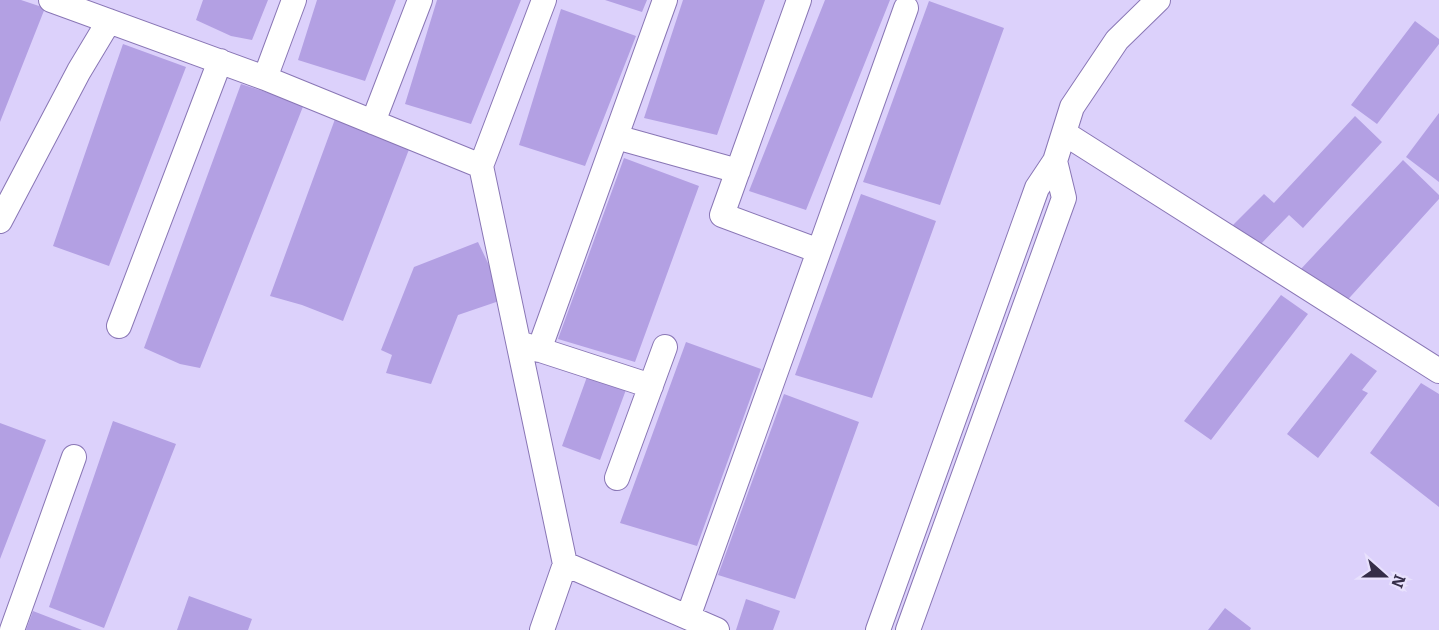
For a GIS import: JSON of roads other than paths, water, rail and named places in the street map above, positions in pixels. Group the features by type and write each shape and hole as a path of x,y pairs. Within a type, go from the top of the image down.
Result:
{"street":[{"path":"265,78 294,0"},
{"path":"373,122 420,0"},
{"path":"542,630 565,564 529,347 481,166 544,0"},
{"path":"529,347 616,137 665,0"},
{"path":"799,0 722,214 819,251"},
{"path":"878,630 1037,188 1055,161 1072,107 1117,40 1158,0"},
{"path":"56,1 265,78 481,166"},
{"path":"688,617 906,8"},
{"path":"0,221 109,21"},
{"path":"119,326 220,61"},
{"path":"1064,133 1439,371"},
{"path":"616,137 738,171"},
{"path":"908,630 1064,198 1055,161"},
{"path":"529,347 651,386"},
{"path":"617,478 665,347"},
{"path":"12,630 74,457"},
{"path":"565,564 717,630"}]}
